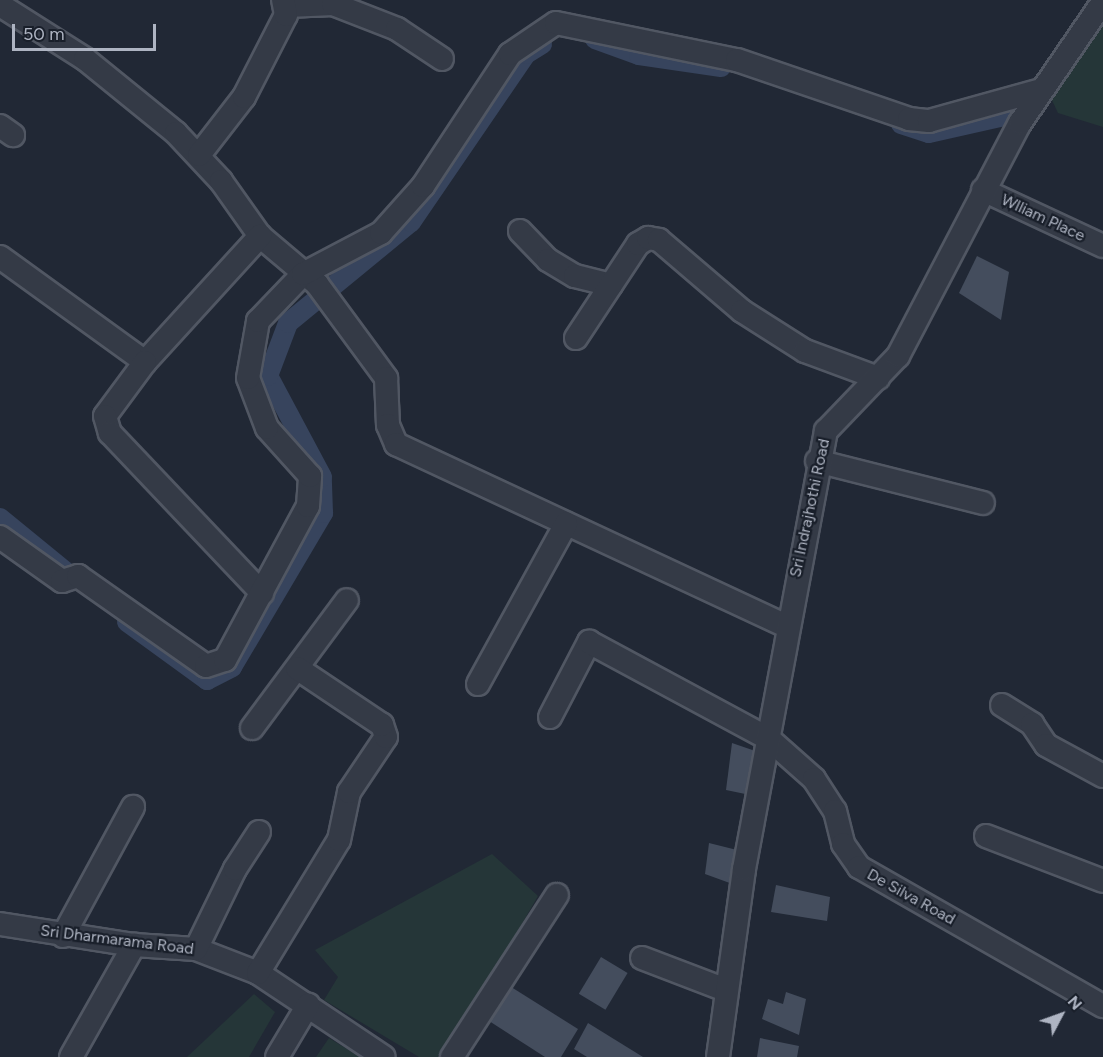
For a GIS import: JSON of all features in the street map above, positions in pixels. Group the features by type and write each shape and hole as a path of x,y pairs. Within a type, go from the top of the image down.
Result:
{"street":[{"name":"Sri Indrajhothi Road","path":"718,1057 726,990 786,626 817,461 826,431 897,356 983,190 1041,90 1103,2"},
{"path":"199,156 244,97 285,3 333,4 397,29 442,59"},
{"path":"0,5 85,59 199,156 260,236 310,279 332,303 386,378 388,425 396,444 786,626"},
{"path":"0,537 206,666 225,660 308,506 310,476 267,428 248,378 258,321 310,279 381,233 423,186 510,54 528,36 556,23 737,60 909,119 929,121 1041,90"},
{"name":"Wlliam Place","path":"983,190 1103,246"},
{"path":"520,231 548,260 575,276 611,285"},
{"path":"260,236 145,362 105,416 110,433 262,593"},
{"path":"576,338 638,244 659,240 742,311 805,351 878,378"},
{"path":"0,257 145,362"},
{"path":"817,461 983,503"},
{"path":"478,684 566,524"},
{"path":"252,728 347,600"},
{"name":"De Silva Road","path":"550,717 589,642 769,739 814,779 835,811 843,844 859,867 1103,1006"},
{"path":"258,974 339,840 349,792 386,737 382,725 297,669"},
{"path":"1002,705 1032,724 1046,745 1103,776"},
{"path":"63,936 133,807"},
{"path":"196,949 234,869 259,832"},
{"path":"986,836 1103,881"},
{"path":"452,1057 557,895"},
{"name":"Sri Dharmarama Road","path":"0,924 63,936 134,945 196,949 258,974 384,1057"},
{"path":"71,1057 134,945"},
{"path":"642,958 726,990"},
{"path":"277,1057 308,1005"}],"shaded area":[{"path":"1103,15 1103,127 1058,113 1050,96"},
{"path":"492,854 538,896 445,1057 419,1057 324,1000 338,977 315,950"},
{"path":"254,994 275,1012 249,1057 187,1057"},
{"path":"329,1038 360,1057 316,1057"}],"building":[{"path":"977,256 1009,272 1001,320 959,293"},
{"path":"732,743 764,754 755,796 726,790"},
{"path":"709,843 745,852 738,886 705,874"},
{"path":"776,885 830,897 827,921 771,912"},
{"path":"601,957 628,973 605,1010 579,994"},
{"path":"508,985 578,1029 561,1057 545,1057 486,1019"},
{"path":"786,992 806,999 799,1035 762,1019 768,999 783,1004"},
{"path":"588,1023 643,1057 587,1057 574,1049"},
{"path":"760,1038 799,1046 797,1057 757,1057"}],"waterway":[{"path":"595,39 639,55 721,67"},
{"path":"127,622 207,680 232,667 323,513 322,477 268,376 288,323 411,222 526,54 542,44"},
{"path":"901,124 929,133 1009,115"},
{"path":"0,518 70,575"}]}
